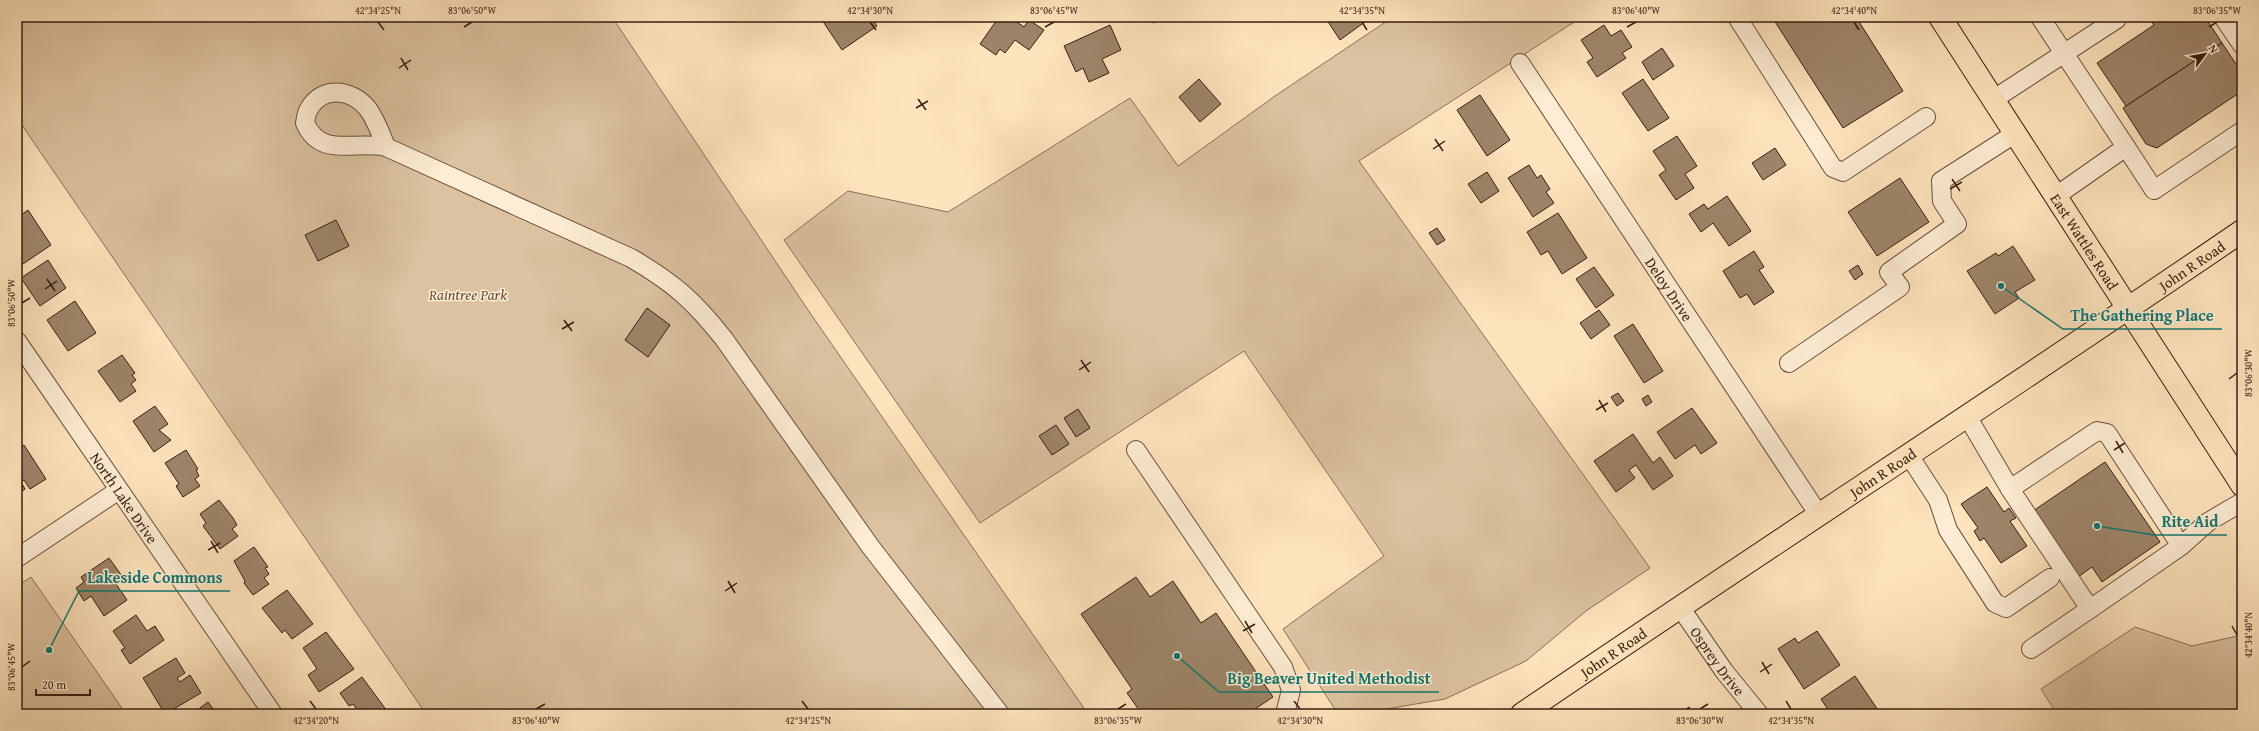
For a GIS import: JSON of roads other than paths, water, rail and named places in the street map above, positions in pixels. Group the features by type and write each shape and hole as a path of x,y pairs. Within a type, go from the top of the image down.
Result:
{"main road":[{"name":"East Wattles Road","path":"1940,17 2242,485"},
{"name":"John R Road","path":"1522,714 1680,606 1819,515 2242,231"}],"street":[{"path":"1737,17 1833,168 1843,172 1926,117"},
{"path":"2040,17 2154,190 2242,131"},
{"path":"1994,99 2117,19 2116,17"},
{"path":"2223,17 2242,45"},
{"name":"Deloy Drive","path":"1520,63 1819,515"},
{"path":"1789,363 1900,287 1889,272 1956,224 1942,201 1941,181 2016,133"},
{"path":"386,147 632,258 665,277 679,289 706,316 724,339 870,546 1000,714"},
{"path":"2056,196 2126,148"},
{"name":"North Lake Drive","path":"17,341 273,714"},
{"path":"1967,416 2010,489 2090,609"},
{"path":"2010,489 2097,431 2107,434 2181,546"},
{"path":"1136,450 1284,667 1288,675 1290,690 1285,714"},
{"path":"1908,454 1938,500 1948,530 1994,603 2006,608 2050,578"},
{"path":"17,558 119,490"},
{"path":"2032,649 2181,546 2208,522 2242,502"},
{"name":"Osprey Drive","path":"1680,606 1724,671 1758,714"}],"place":[{"name":"The Gathering Place","path":"2001,286"},
{"name":"Rite Aid","path":"2097,526"},
{"name":"Lakeside Commons","path":"49,650"},
{"name":"Big Beaver United Methodist","path":"1177,656"}],"park label":[{"name":"Raintree Park","path":"468,294"}]}
